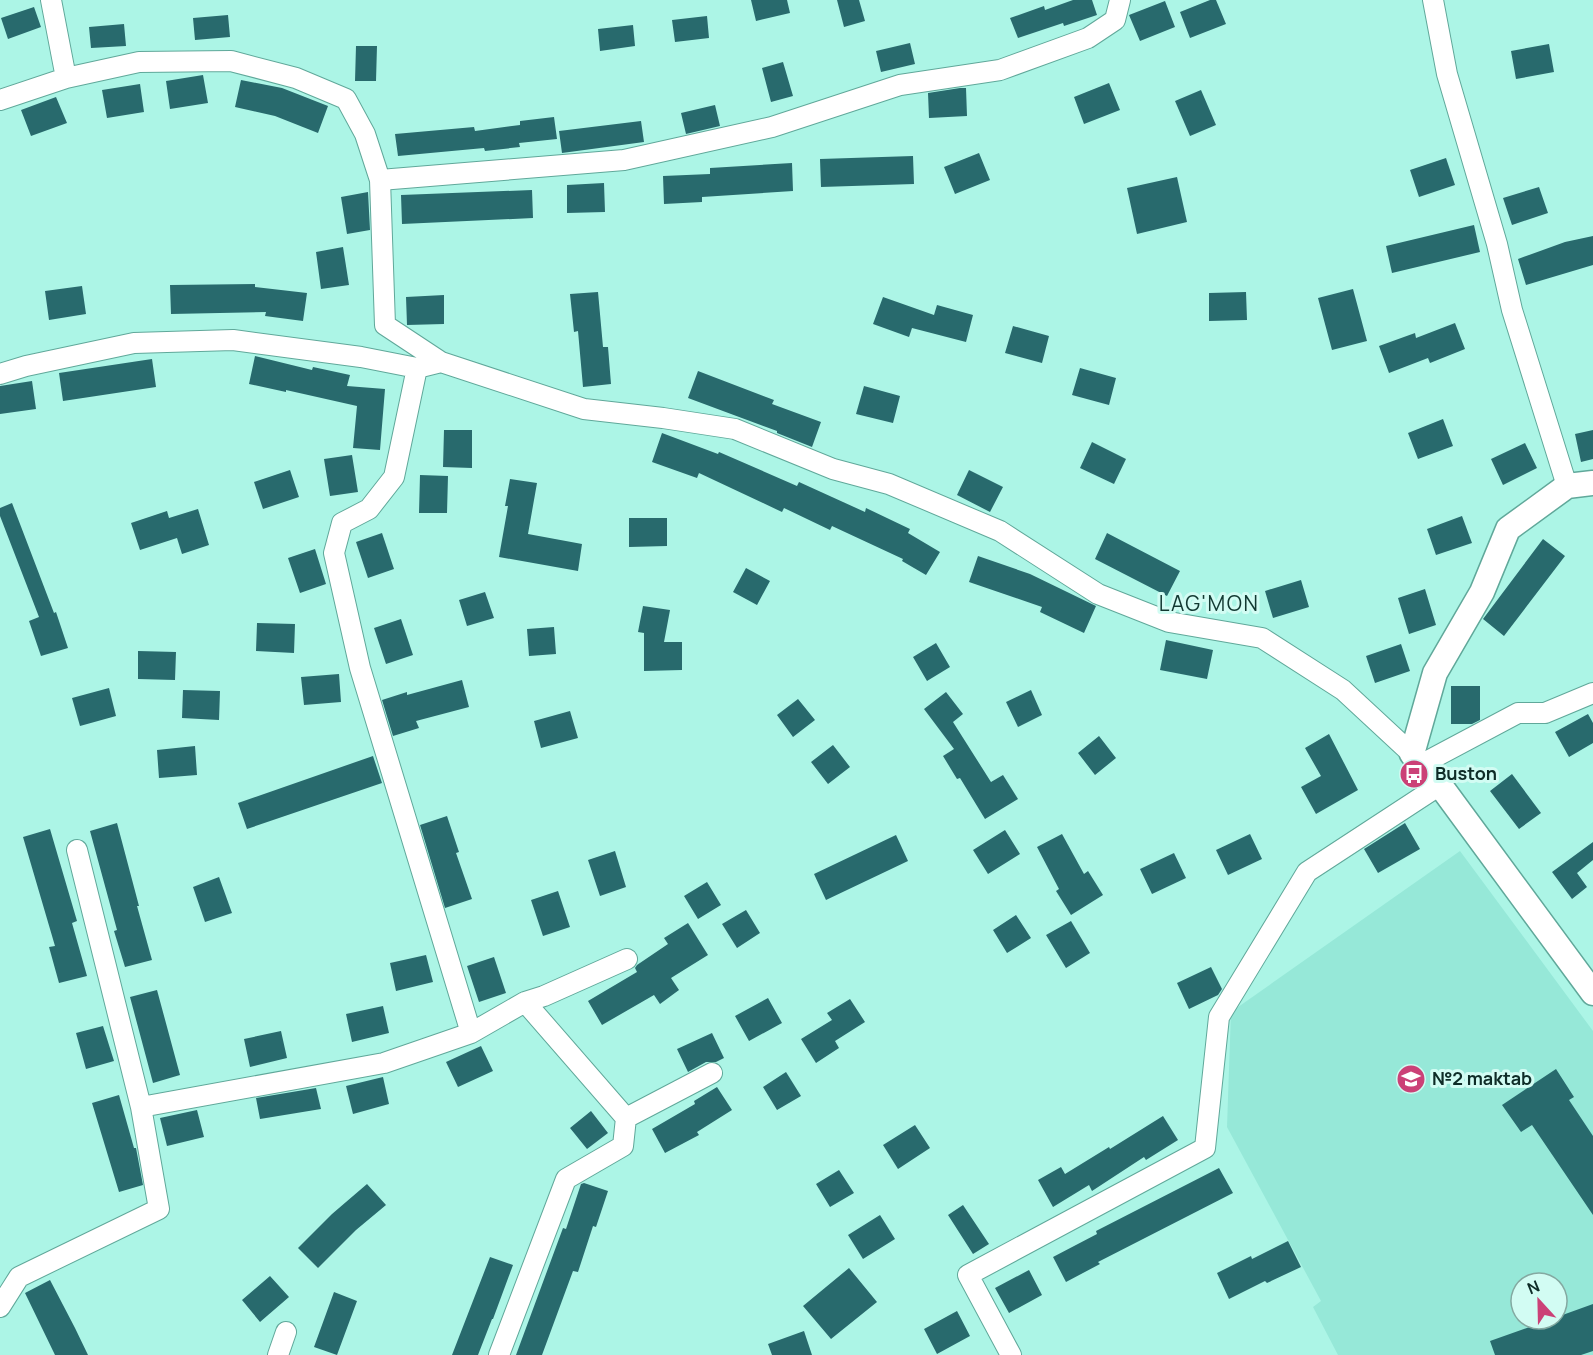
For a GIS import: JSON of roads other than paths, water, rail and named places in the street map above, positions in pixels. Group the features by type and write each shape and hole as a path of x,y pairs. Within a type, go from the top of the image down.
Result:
{"street":[{"path":"51,0 66,78"},
{"path":"380,180 624,160 772,127 900,85 1000,70 1088,38 1115,20 1120,0"},
{"path":"1433,0 1447,74 1497,244 1512,310 1567,486"},
{"path":"0,100 66,78 139,62 231,61 296,78 346,99 365,134 380,180 385,325 441,362 584,409 735,429 832,469 889,484 1000,531 1098,594 1169,622 1262,638 1343,690 1417,759 1440,785 1593,993"},
{"path":"0,374 26,366 134,343 233,340 361,357 417,368 441,362"},
{"path":"417,368 394,477 369,508 342,523 334,553 360,668 471,1033"},
{"path":"1417,759 1435,673 1482,592 1508,530 1567,486 1593,483"},
{"path":"1417,759 1518,713 1545,713 1593,693"},
{"path":"1011,1355 968,1275 1205,1148 1219,1017 1307,872 1440,785"},
{"path":"0,1307 19,1276 159,1209 141,1107 77,850"},
{"path":"141,1107 384,1063 471,1033 525,1002 544,996 627,959"},
{"path":"499,1355 566,1179 623,1146 626,1118 525,1002"},
{"path":"626,1118 712,1073"},
{"path":"278,1355 286,1332"}],"place":[{"name":"Buston","path":"1414,774"},
{"name":"№2 maktab","path":"1411,1079"}],"district":[{"name":"LAG'MON","path":"1209,604"}]}
